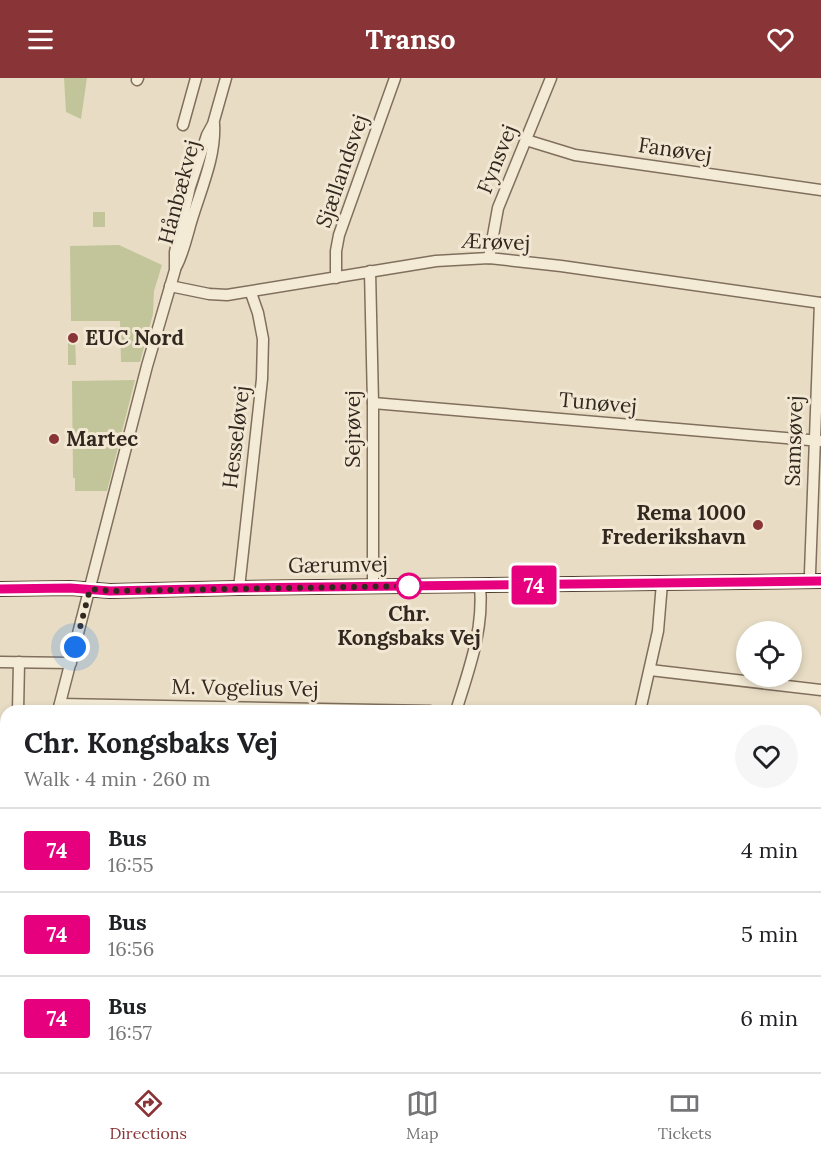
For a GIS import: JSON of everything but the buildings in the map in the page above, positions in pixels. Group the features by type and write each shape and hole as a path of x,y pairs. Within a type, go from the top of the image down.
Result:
{"main road":[{"name":"Gærumvej","path":"0,589 70,588 110,591 816,581"}],"street":[{"name":"Hånbækvej","path":"183,125 196,78"},
{"name":"Hånbækvej","path":"60,705 147,366 175,270 175,252 190,187 207,135 213,124 226,78"},
{"name":"Sjællandsvej","path":"336,278 336,251 339,235 395,78"},
{"name":"Fynsvej","path":"489,258 498,208 551,78"},
{"name":"Fanøvej","path":"526,140 575,155 821,190"},
{"name":"Ærøvej","path":"170,286 209,294 250,293 436,261 489,258 820,303"},
{"name":"Sejrøvej","path":"370,271 373,586"},
{"name":"Hesseløvej","path":"239,588 262,379 263,339 258,313 250,293"},
{"name":"Samsøvej","path":"816,581 810,573 817,441 820,303"},
{"name":"Tunøvej","path":"373,404 817,441"},
{"path":"641,705 660,620 662,583"},
{"path":"458,705 479,632 482,604 480,585"},
{"path":"0,662 71,663"},
{"path":"18,705 19,662"},
{"path":"650,670 821,690"}],"green space":[{"path":"64,78 87,78 81,119 66,112"},
{"path":"93,212 105,212 105,227 93,227"},
{"path":"119,245 162,265 154,291 153,314 140,362 121,362 120,321 71,321 70,246"},
{"path":"68,336 75,336 76,365 68,365"},
{"path":"135,380 107,491 75,491 72,381"}],"bus line":[{"name":"74","path":"0,589 70,588 110,591 821,581"}],"place":[{"name":"EUC Nord","path":"73,338"},
{"name":"Martec","path":"54,439"},
{"name":"Rema 1000 Frederikshavn","path":"758,525"},
{"name":"Chr. Kongsbaks Vej","path":"409,586"}],"route":[{"path":"75,647 90,589 110,591 409,586"}]}
